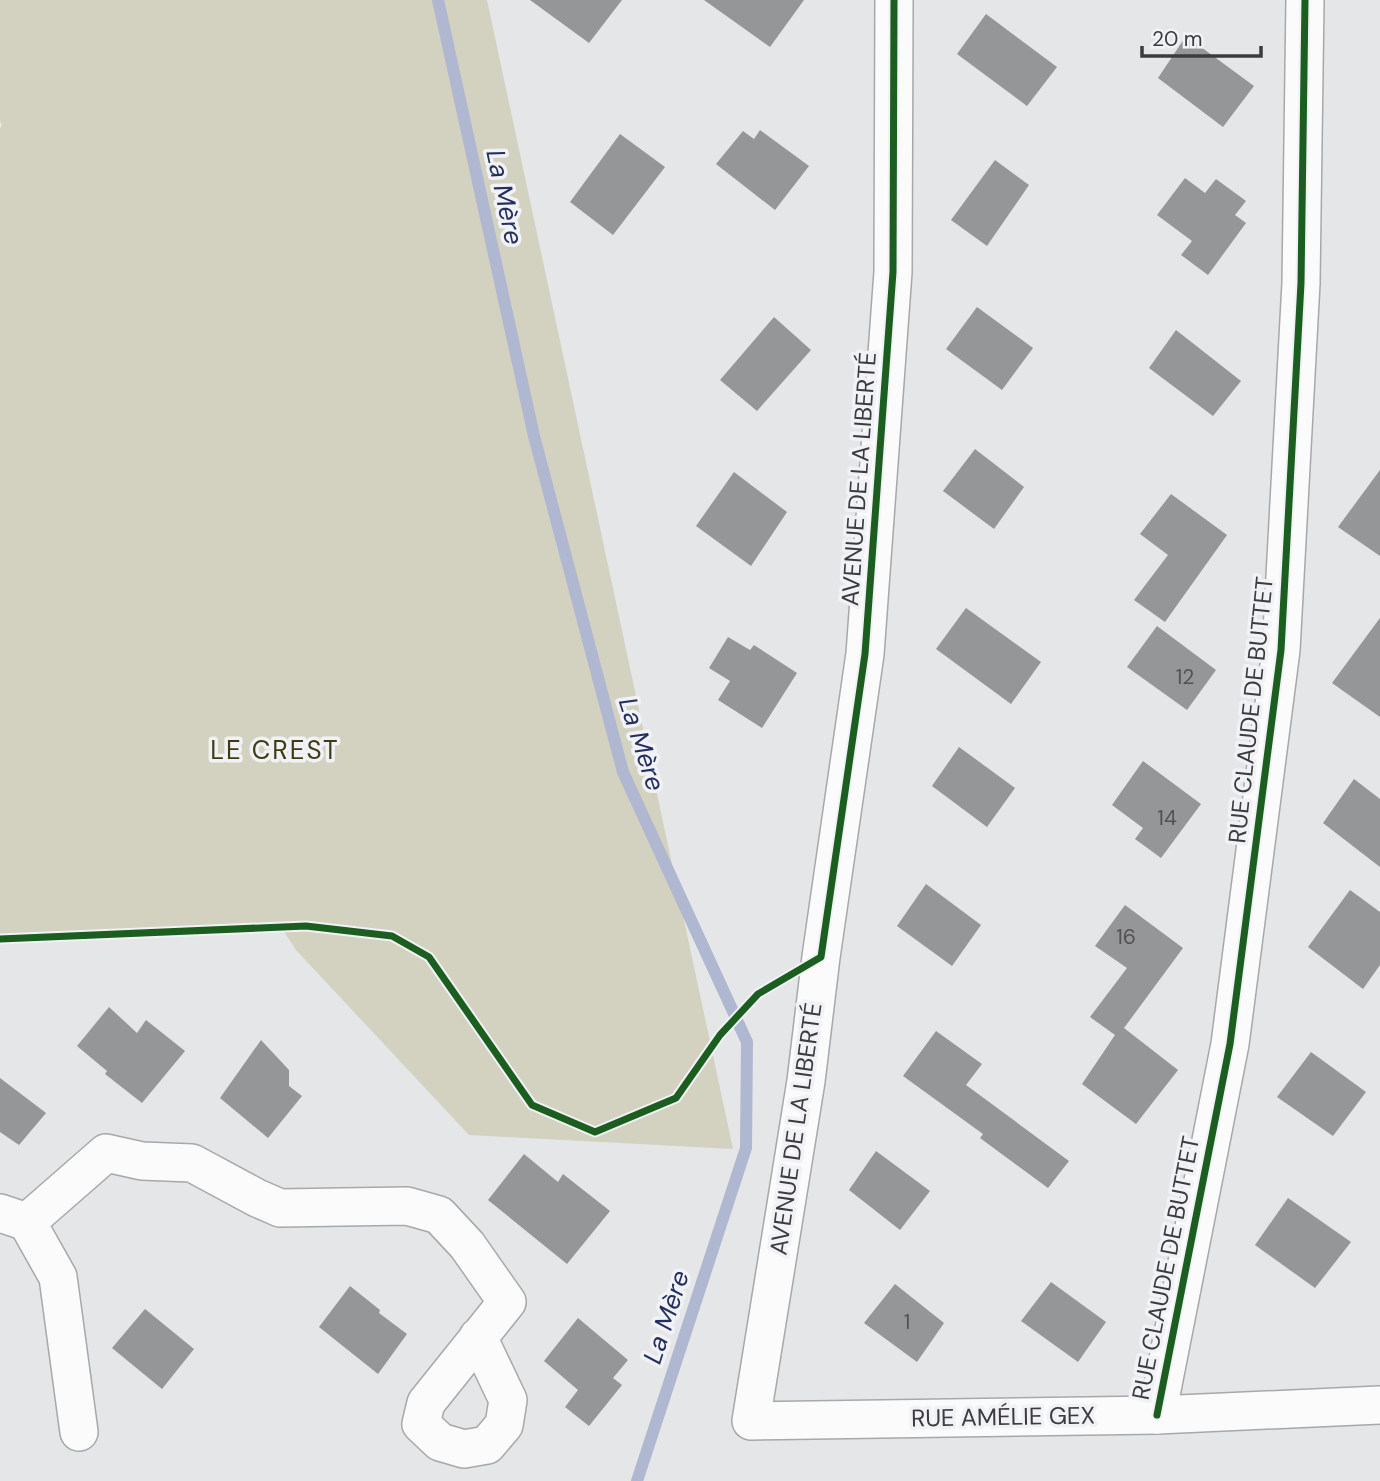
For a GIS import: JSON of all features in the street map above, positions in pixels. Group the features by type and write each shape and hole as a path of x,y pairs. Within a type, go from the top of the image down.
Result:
{"street":[{"name":"AVENUE DE LA LIBERTÉ","path":"751,1421 806,1081 821,957 865,654 893,272 894,0"},
{"name":"RUE CLAUDE DE BUTTET","path":"1157,1415 1230,1045 1281,650 1301,283 1305,0"},
{"path":"79,1432 58,1277 13,1217 106,1153 142,1161 192,1163 280,1208 407,1206 439,1215 467,1245 507,1302 478,1337"},
{"name":"RUE AMÉLIE GEX","path":"751,1421 1157,1415 1380,1405"}],"shaded area":[{"path":"0,0 487,0 733,1149 469,1135 296,950 281,927 0,939"}],"building":[{"path":"530,0 622,0 589,43"},
{"path":"704,0 804,0 770,47"},
{"path":"986,14 1057,67 1027,106 957,54"},
{"path":"1186,36 1254,86 1223,127 1158,78"},
{"path":"760,130 809,166 775,210 716,164 743,131 754,139"},
{"path":"620,134 665,167 613,235 570,202"},
{"path":"995,160 1029,185 987,246 951,220"},
{"path":"1185,178 1205,193 1216,179 1246,201 1235,215 1246,223 1208,275 1181,255 1192,241 1157,215"},
{"path":"977,307 1033,348 1002,390 946,349"},
{"path":"774,317 811,350 757,411 720,380"},
{"path":"1176,330 1241,381 1213,416 1149,368"},
{"path":"975,449 1024,487 994,529 943,491"},
{"path":"1380,470 1380,556 1338,527"},
{"path":"734,472 787,512 751,566 696,526"},
{"path":"1171,494 1227,535 1165,622 1134,600 1168,555 1140,534"},
{"path":"966,608 1041,662 1011,704 936,649"},
{"path":"1380,618 1380,717 1332,683"},
{"path":"1157,626 1216,670 1187,710 1127,667"},
{"path":"728,637 750,650 754,645 797,673 762,728 718,700 730,681 709,668"},
{"path":"959,747 1015,788 987,827 932,786"},
{"path":"1143,761 1201,804 1161,858 1135,839 1143,828 1112,805"},
{"path":"1354,779 1380,799 1380,867 1323,823"},
{"path":"926,884 981,925 952,966 897,926"},
{"path":"1350,890 1380,912 1380,965 1363,989 1308,947"},
{"path":"1125,905 1183,948 1124,1028 1178,1070 1136,1124 1082,1084 1115,1035 1090,1017 1127,968 1095,946"},
{"path":"109,1007 137,1033 146,1020 185,1051 142,1103 105,1074 107,1071 77,1046"},
{"path":"936,1031 982,1064 966,1085 1069,1161 1048,1188 980,1138 983,1134 903,1076"},
{"path":"261,1040 289,1070 289,1086 302,1096 268,1138 220,1098"},
{"path":"1311,1052 1366,1092 1333,1136 1277,1097"},
{"path":"0,1078 46,1113 19,1145 0,1132"},
{"path":"876,1151 930,1191 900,1230 849,1190"},
{"path":"524,1154 558,1182 563,1174 610,1211 567,1264 488,1200"},
{"path":"1288,1198 1351,1242 1315,1288 1255,1245"},
{"path":"1051,1282 1106,1322 1078,1362 1021,1321"},
{"path":"895,1284 944,1323 917,1362 864,1323"},
{"path":"350,1286 407,1334 378,1374 319,1327"},
{"path":"145,1309 194,1349 162,1389 112,1348"},
{"path":"578,1318 628,1360 613,1378 622,1385 589,1426 565,1407 578,1390 544,1361"}],"waterway":[{"name":"La Mère","path":"438,0 534,436 623,772 747,1042 746,1148 637,1481"}],"cycle path":[{"path":"0,939 306,926 392,936 429,957 532,1105 595,1132 676,1098 720,1035 758,994 821,957 865,654 893,272 894,0"},
{"path":"1157,1415 1230,1044 1281,650 1301,283 1305,0"}],"district":[{"name":"LE CREST","path":"275,750"}]}
